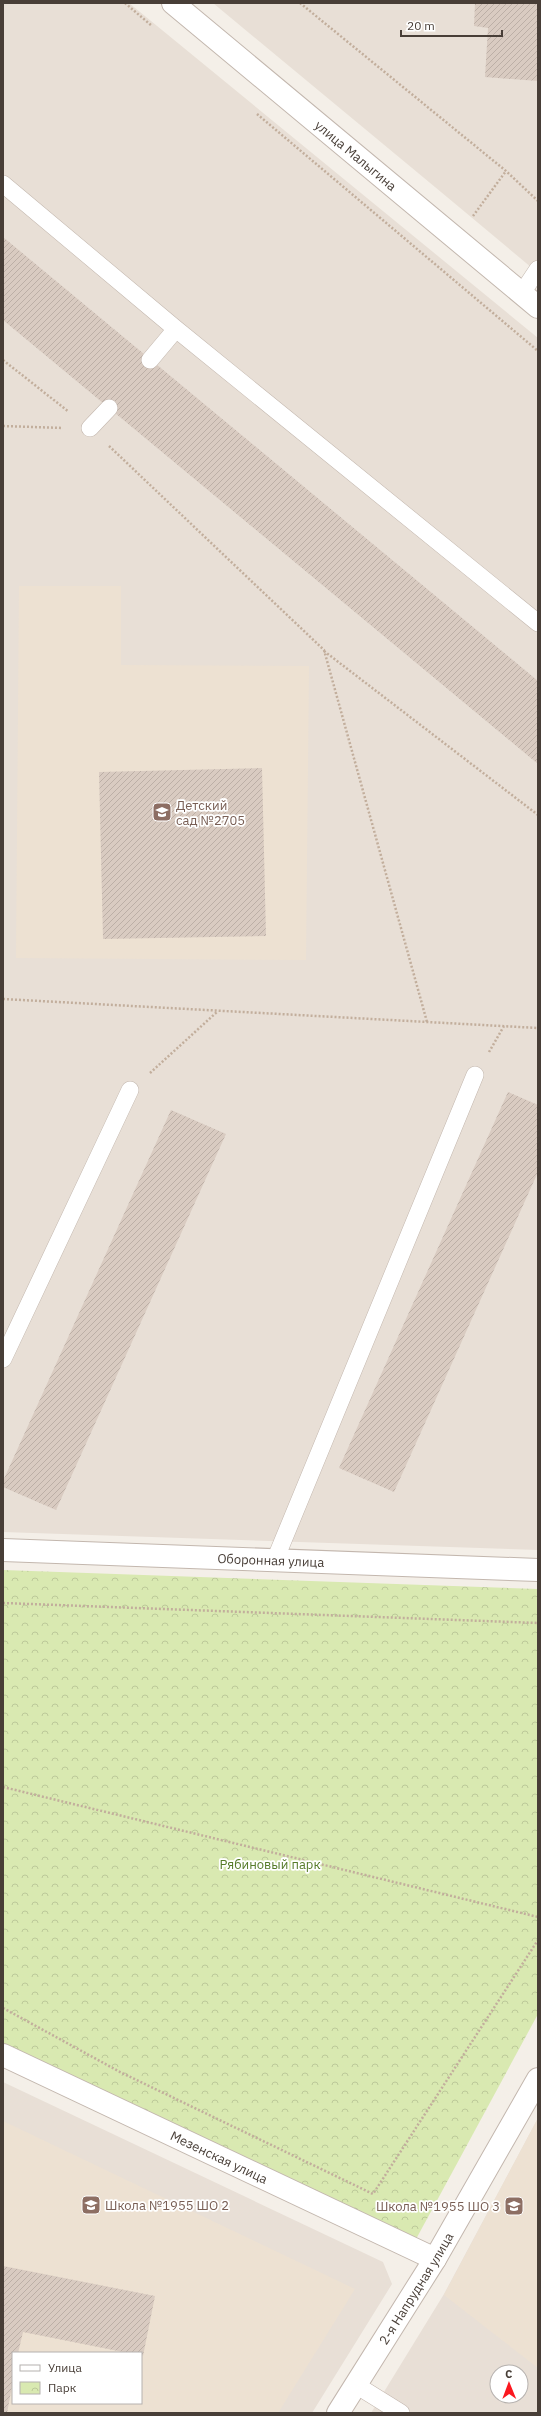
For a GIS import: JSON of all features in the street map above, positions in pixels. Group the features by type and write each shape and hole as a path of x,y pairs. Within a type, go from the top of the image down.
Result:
{"street":[{"name":"улица Малыгина","path":"173,3 530,300"},
{"name":"Оборонная улица","path":"3,1550 538,1570"},
{"name":"Мезенская улица","path":"3,2054 435,2259"},
{"name":"2-я Напрудная улица","path":"338,2413 435,2259 538,2079"}],"lane":[{"path":"3,184 176,329 538,623"},
{"path":"530,300 538,269"},
{"path":"150,360 176,329"},
{"path":"90,428 109,408"},
{"path":"275,1560 475,1075"},
{"path":"3,1359 130,1090"},
{"path":"356,2385 401,2413"}],"path":[{"path":"125,3 156,29"},
{"path":"300,3 506,171 538,201"},
{"path":"253,110 538,351"},
{"path":"3,360 90,428 324,650 538,815"},
{"path":"3,426 90,428"},
{"path":"324,650 427,1022"},
{"path":"3,999 538,1028"},
{"path":"130,1090 218,1010"},
{"path":"475,1075 504,1026"},
{"path":"3,1603 538,1623"},
{"path":"3,1787 538,1917"},
{"path":"3,2008 120,2072 373,2194 538,1940"}],"shaded area":[{"path":"3,3 129,3 538,338 538,1550 3,1532"},
{"path":"213,3 538,3 538,273 441,192"},
{"name":"Детский сад №2705","path":"19,586 121,586 121,665 309,666 306,960 16,958"},
{"name":"Школа №1955 ШО 2","path":"3,2082 383,2262 392,2284 312,2413 3,2413"},
{"path":"538,2118 538,2413 371,2413 444,2294"},
{"name":"Школа №1955 ШО 3","path":"538,2118 538,2368 444,2295"},
{"name":"Школа №1955 ШО 2","path":"3,2121 355,2289 278,2413 3,2413"}],"green space":[{"name":"Рябиновый парк","path":"3,1570 538,1589 538,2014 415,2241 3,2045"}],"building":[{"path":"475,3 538,3 538,81 485,77 488,28 474,26"},
{"path":"3,237 538,681 538,764 3,320"},
{"path":"262,768 266,936 103,939 99,772"},
{"path":"508,1092 538,1105 538,1172 394,1492 339,1468"},
{"path":"171,1110 226,1134 56,1510 3,1487 3,1481"},
{"path":"3,2266 155,2296 143,2356 142,2352 123,2352 23,2332 18,2352 12,2352 12,2386 7,2413 3,2413"}],"place":[{"name":"Детский сад №2705","path":"162,812"},
{"name":"Школа №1955 ШО 2","path":"91,2205"},
{"name":"Школа №1955 ШО 3","path":"514,2206"}]}
